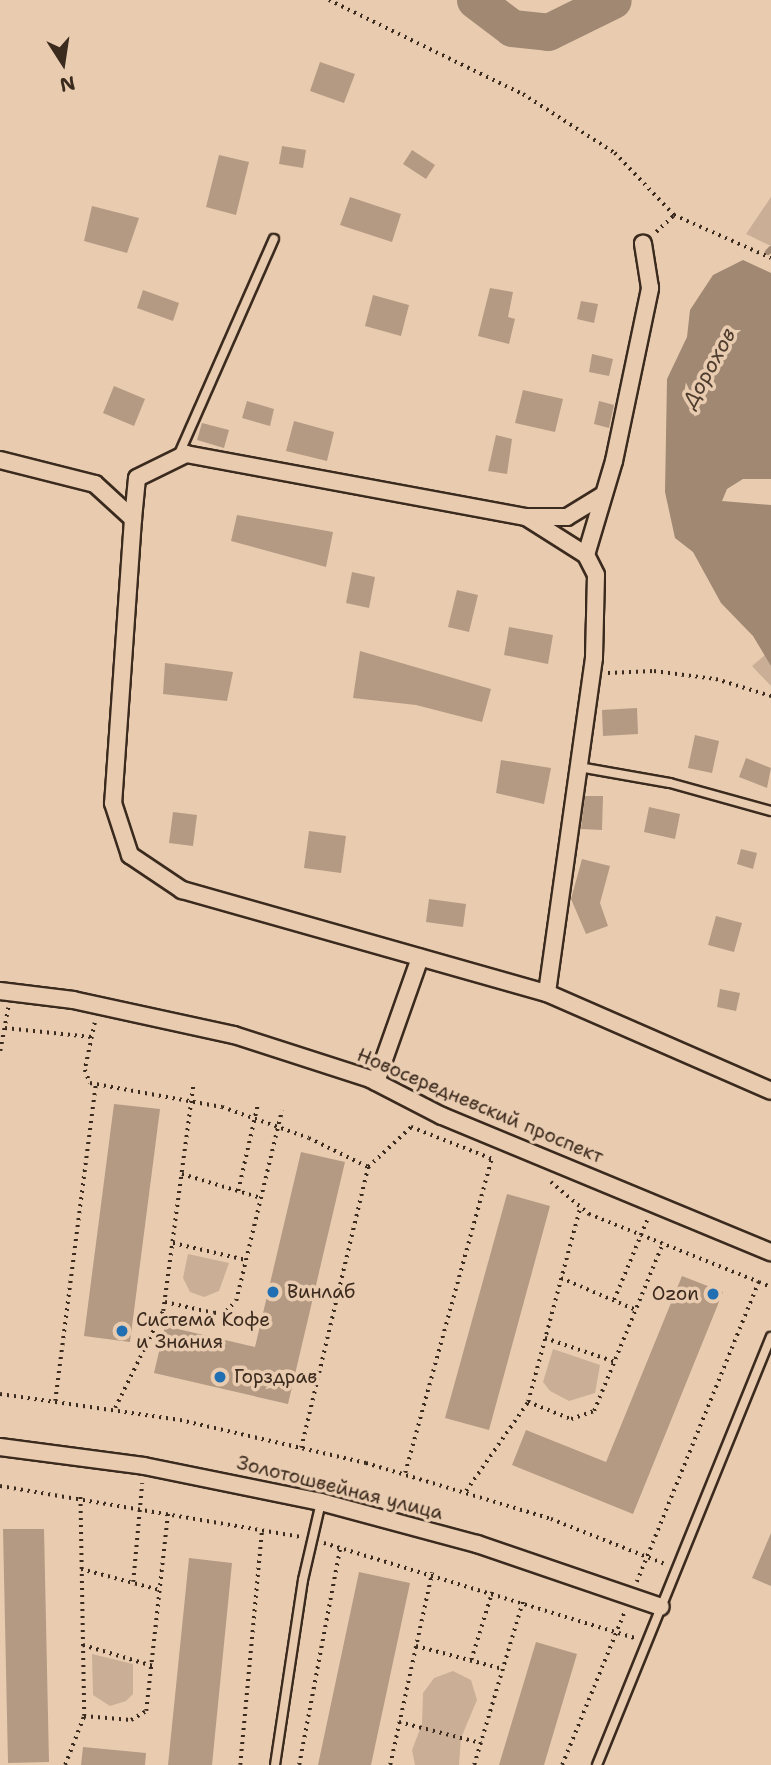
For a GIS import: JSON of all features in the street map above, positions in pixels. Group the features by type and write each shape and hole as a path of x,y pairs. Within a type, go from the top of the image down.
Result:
{"street":[{"path":"586,555 603,495 650,288 643,244"},
{"path":"603,495 567,517 526,517 179,454 137,478 113,803 130,855 182,890 547,993 771,1091"},
{"path":"0,460 96,484 133,519"},
{"path":"526,517 586,555 596,575 592,674 547,993"},
{"path":"376,1082 420,958"},
{"name":"Новосередневский проспект","path":"5,991 98,1006 241,1037 376,1082 497,1138 771,1252"},
{"name":"Золотошвейная улица","path":"0,1447 144,1466 321,1503 478,1544 661,1607"}],"lane":[{"path":"179,454 274,239"},
{"path":"579,766 670,783 771,811"},
{"path":"597,1765 771,1337"},
{"path":"275,1765 312,1540 321,1503"}],"path":[{"path":"329,0 523,94 615,153 674,215 771,258"},
{"path":"643,244 674,215"},
{"path":"592,674 654,671 716,679 771,696"},
{"path":"0,1051 5,1028 5,991"},
{"path":"98,1006 85,1075 96,1083 191,1099 255,1118 368,1167"},
{"path":"5,1028 92,1037"},
{"path":"55,1401 96,1083"},
{"path":"115,1408 165,1302 193,1086"},
{"path":"237,1191 258,1103"},
{"path":"165,1302 214,1313 226,1311 236,1301 282,1110"},
{"path":"301,1448 368,1167 411,1127 502,1163"},
{"path":"405,1474 497,1138"},
{"path":"181,1174 261,1198"},
{"path":"547,1180 580,1208 771,1287"},
{"path":"614,1300 654,1202"},
{"path":"466,1492 527,1402 580,1208"},
{"path":"173,1243 246,1260"},
{"path":"527,1402 572,1419 582,1419 598,1404 663,1243"},
{"path":"561,1278 636,1310"},
{"path":"562,1765 759,1282"},
{"path":"545,1338 615,1362"},
{"path":"0,1394 115,1408 301,1448 405,1474 466,1492 677,1569"},
{"path":"133,1582 144,1466"},
{"path":"0,1486 140,1506 312,1540 492,1591 647,1643"},
{"path":"65,1765 85,1716 80,1496"},
{"path":"85,1716 131,1720 143,1716 149,1703 168,1511"},
{"path":"240,1765 262,1530"},
{"path":"299,1765 340,1548"},
{"path":"81,1569 160,1590"},
{"path":"390,1765 432,1573"},
{"path":"471,1660 492,1591"},
{"path":"474,1765 523,1601"},
{"path":"83,1645 153,1666"},
{"path":"416,1646 503,1669"},
{"path":"400,1721 481,1743"}],"shaded area":[{"path":"771,197 771,246 746,234"},
{"path":"771,650 771,686 752,666"},
{"path":"188,1254 229,1263 219,1291 204,1297 190,1292 183,1278"},
{"path":"553,1349 600,1365 595,1393 569,1401 550,1391 543,1382"},
{"path":"92,1654 133,1664 133,1694 126,1701 110,1706 93,1695"},
{"path":"453,1671 471,1680 477,1700 461,1738 459,1765 415,1765 412,1750 422,1724 423,1693 434,1678"}],"water":[{"path":"743,260 771,273 771,479 743,479 727,489 722,501 771,505 771,666 753,636 721,603 693,552 675,538 665,492 667,379 687,337 690,310 713,275"}],"building":[{"path":"320,62 355,74 344,103 310,91"},
{"path":"282,146 306,150 303,168 279,164"},
{"path":"412,150 435,165 426,179 403,164"},
{"path":"219,155 249,162 236,215 206,207"},
{"path":"350,197 401,214 392,242 340,225"},
{"path":"92,206 139,218 127,253 84,241"},
{"path":"490,288 513,292 508,317 515,319 509,344 478,336"},
{"path":"143,290 179,303 173,321 137,308"},
{"path":"373,295 409,305 401,336 365,326"},
{"path":"581,301 598,304 594,323 577,319"},
{"path":"592,354 613,359 609,376 589,372"},
{"path":"114,386 145,399 134,426 103,413"},
{"path":"523,390 563,399 555,432 515,423"},
{"path":"247,401 274,409 270,426 242,418"},
{"path":"599,401 614,405 609,428 594,424"},
{"path":"294,421 334,432 327,461 286,451"},
{"path":"202,423 229,430 224,448 197,440"},
{"path":"496,435 512,439 507,474 488,471"},
{"path":"237,515 333,532 326,567 231,541"},
{"path":"352,572 375,577 369,608 346,603"},
{"path":"457,590 478,595 469,632 448,627"},
{"path":"509,627 553,635 548,664 504,655"},
{"path":"360,651 491,689 482,722 416,705 353,698"},
{"path":"165,663 233,672 227,701 163,694"},
{"path":"637,708 638,734 603,736 602,710"},
{"path":"695,735 719,741 712,773 688,768"},
{"path":"746,758 771,768 767,788 739,777"},
{"path":"501,760 551,768 544,804 496,793"},
{"path":"585,796 603,796 602,830 581,829"},
{"path":"649,807 680,814 675,839 644,832"},
{"path":"173,812 197,815 193,846 169,843"},
{"path":"309,831 346,836 341,873 304,868"},
{"path":"741,849 757,853 753,869 737,864"},
{"path":"582,859 610,866 600,903 608,926 586,934 571,899"},
{"path":"429,899 466,904 463,927 426,922"},
{"path":"716,916 742,923 734,952 708,945"},
{"path":"720,989 740,993 736,1011 717,1007"},
{"path":"114,1104 160,1109 130,1342 84,1336"},
{"path":"301,1152 345,1162 288,1404 154,1373 165,1326 255,1347"},
{"path":"507,1194 550,1206 489,1430 445,1418"},
{"path":"682,1276 723,1292 633,1514 512,1465 526,1430 606,1462"},
{"path":"3,1529 44,1529 49,1762 8,1763"},
{"path":"771,1533 771,1586 752,1578"},
{"path":"189,1558 232,1563 212,1765 168,1765"},
{"path":"359,1572 410,1583 371,1765 318,1765"},
{"path":"536,1642 577,1654 544,1765 499,1765"},
{"path":"83,1747 146,1753 145,1765 81,1765"}],"waterway":[{"path":"475,0 512,28 548,32 613,0"},
{"name":"Дорохов","path":"768,252 771,249"}],"place":[{"name":"Винлаб","path":"273,1292"},
{"name":"Ozon","path":"713,1294"},
{"name":"Система Кофе и Знания","path":"122,1331"},
{"name":"Горздрав","path":"220,1377"}]}
